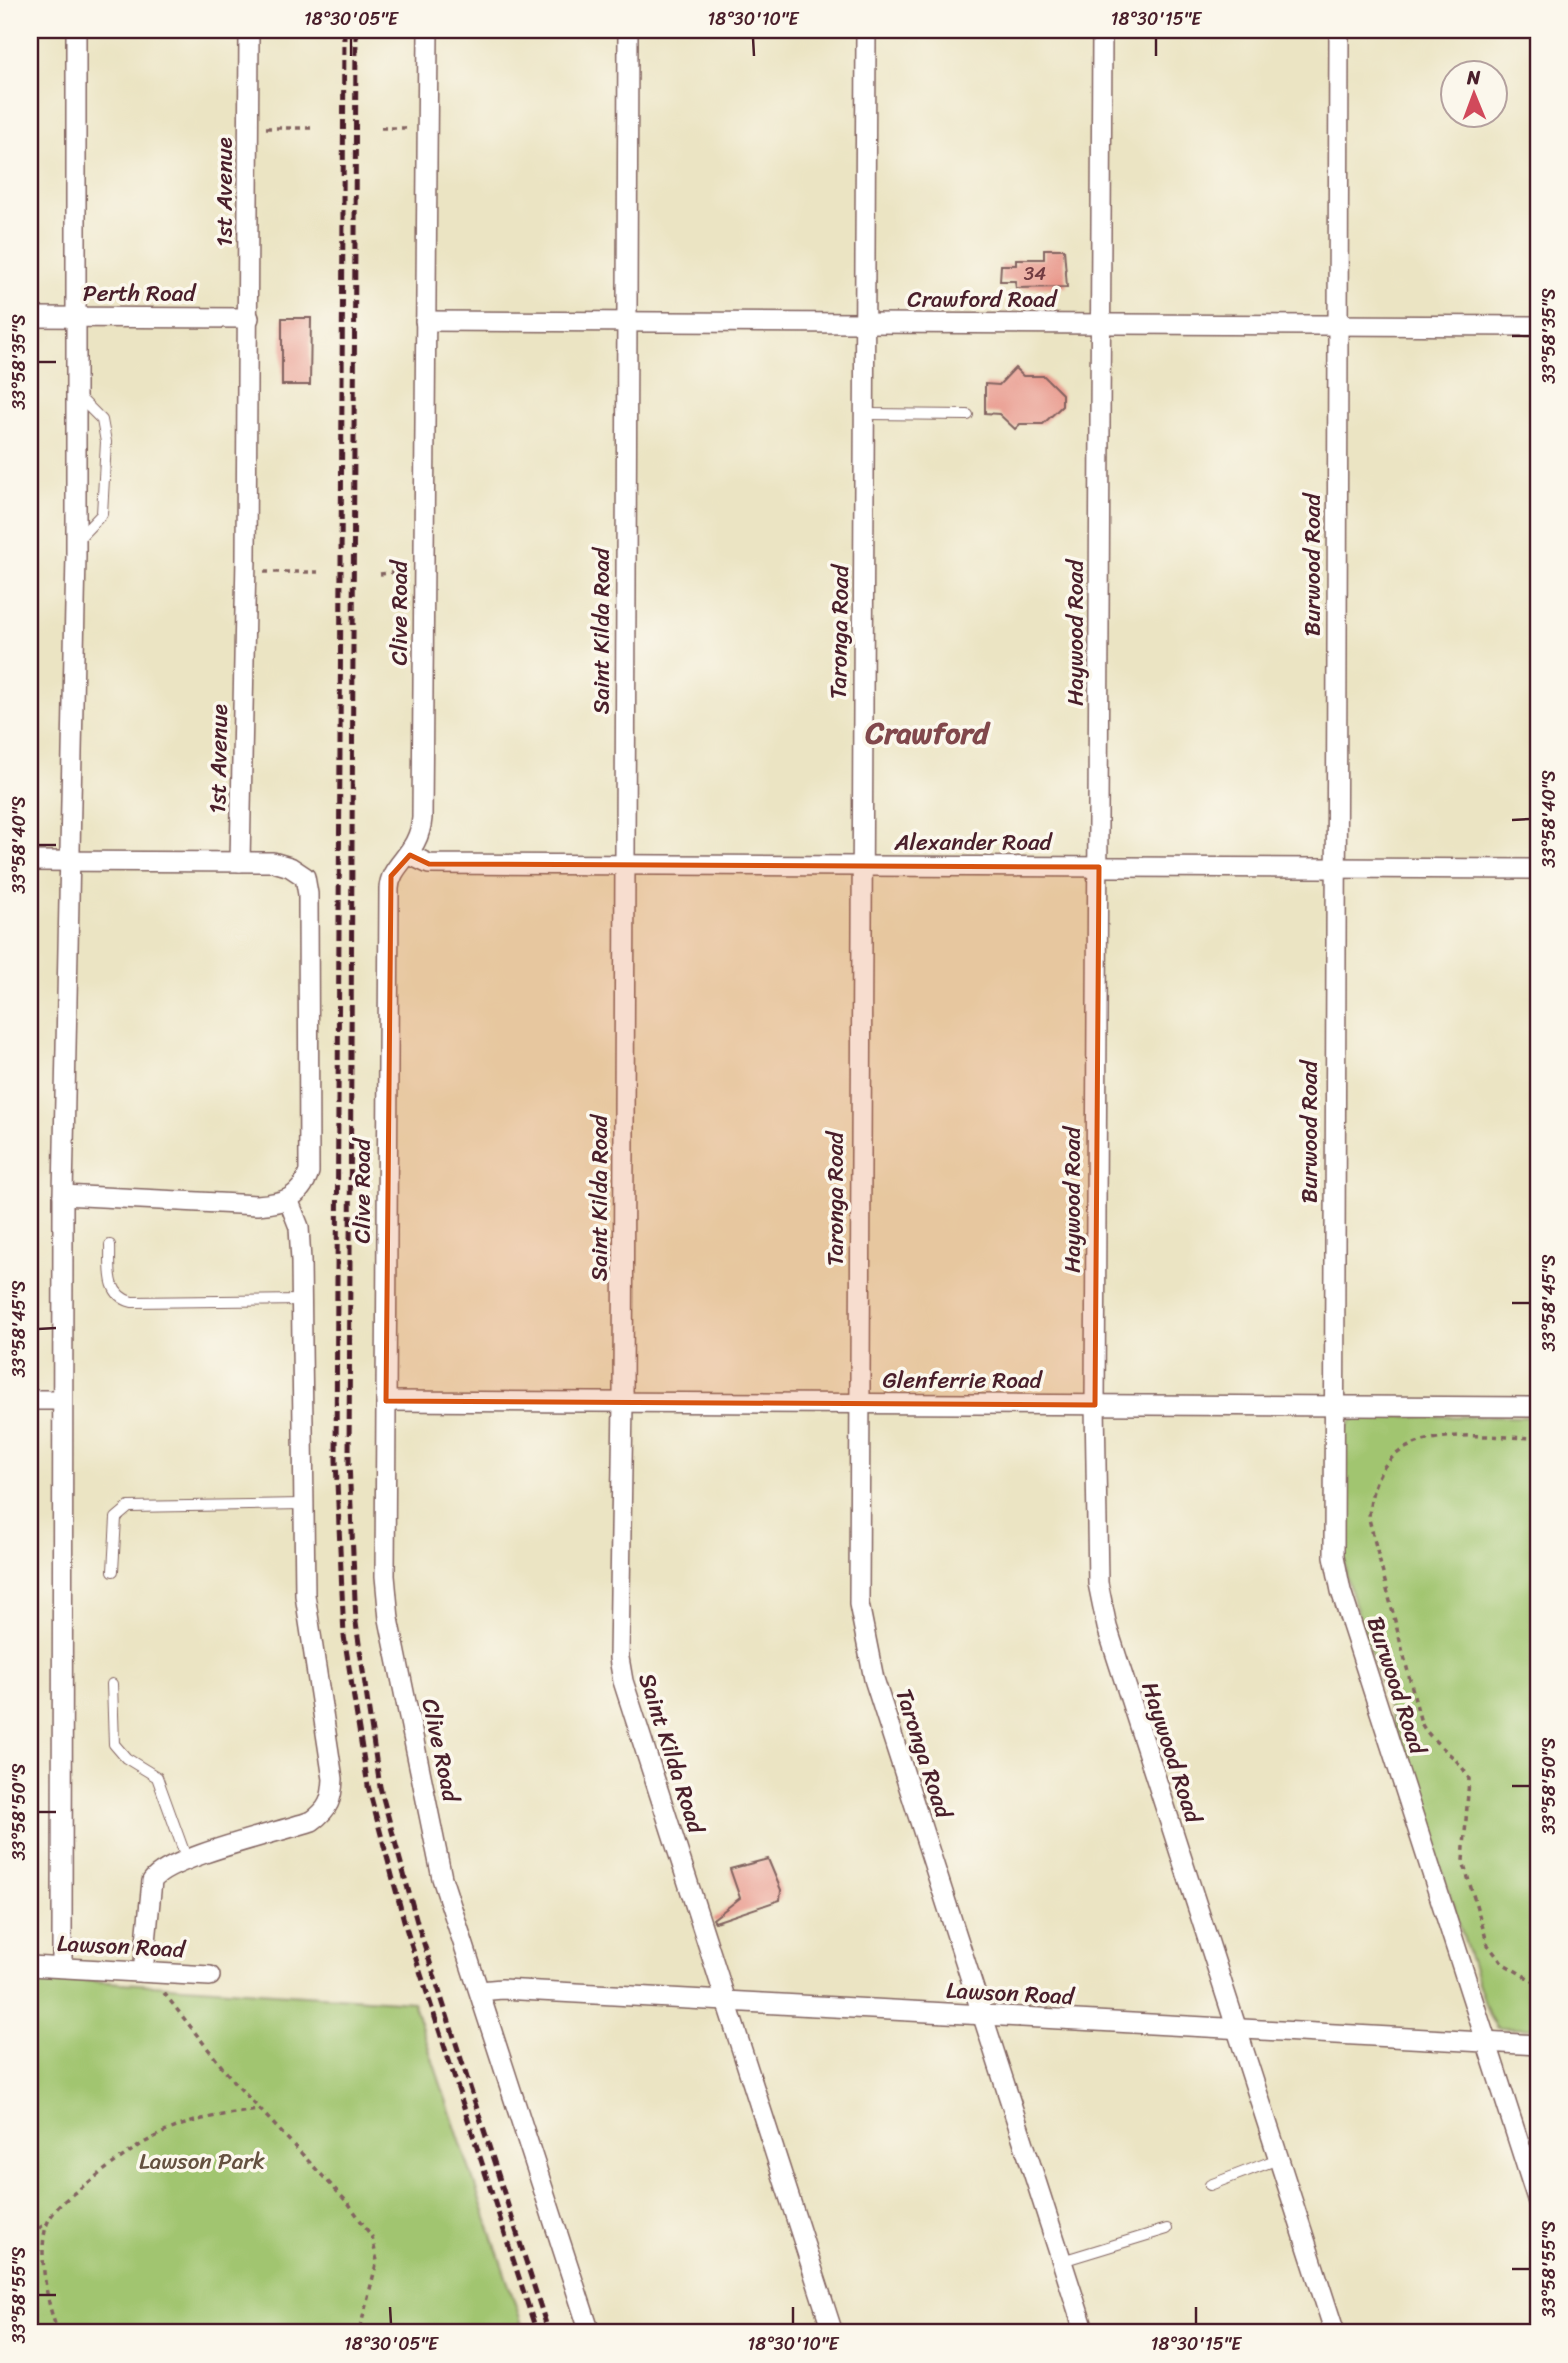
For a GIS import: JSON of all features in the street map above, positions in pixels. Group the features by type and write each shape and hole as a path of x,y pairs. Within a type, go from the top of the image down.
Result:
{"street":[{"path":"62,1967 63,1195 75,542 76,30"},
{"name":"1st Avenue","path":"240,862 248,318 249,30"},
{"name":"Clive Road","path":"428,30 422,818 420,836 410,855 391,876 389,889 385,1576 389,1619 442,1878 590,2333"},
{"name":"Saint Kilda Road","path":"628,30 620,1670 833,2333"},
{"name":"Taronga Road","path":"866,30 858,1587 863,1637 878,1692 1085,2333"},
{"name":"Haywood Road","path":"1102,30 1095,1405 1098,1583 1102,1613 1335,2333"},
{"name":"Burwood Road","path":"1339,30 1333,1541 1341,1591 1538,2202"},
{"name":"Perth Road","path":"30,317 248,318"},
{"name":"Crawford Road","path":"425,321 1538,326"},
{"name":"Alexander Road","path":"410,855 429,864 1538,869"},
{"path":"30,861 273,862 290,867 305,877 309,894 309,1172 304,1186 288,1199 257,1205 63,1195"},
{"path":"150,1973 152,1881 167,1867 312,1821 325,1812 332,1798 333,1779 305,1595 299,1227 288,1199"},
{"path":"30,1400 62,1400"},
{"name":"Glenferrie Road","path":"386,1401 1538,1407"},
{"name":"Lawson Road","path":"30,1966 210,1976"},
{"name":"Lawson Road","path":"480,1992 502,1989 1538,2045"}],"lane":[{"path":"74,392 94,408 102,421 106,442 102,514 75,542"},
{"path":"866,414 968,415"},
{"path":"110,1245 111,1280 114,1293 121,1299 132,1302 301,1300"},
{"path":"113,1571 116,1518 129,1507 302,1504"},
{"path":"112,1684 114,1744 126,1758 157,1776 187,1860"},
{"path":"1210,2185 1278,2159"},
{"path":"1062,2261 1167,2229"}],"path":[{"path":"260,128 316,128"},
{"path":"381,128 416,128"},
{"path":"380,574 412,570"},
{"path":"245,572 318,572"},
{"path":"1538,1438 1434,1437 1402,1448 1389,1459 1378,1475 1370,1503 1369,1519 1421,1723 1427,1734 1464,1768 1469,1779 1463,1861 1488,1945 1502,1963 1538,1984"},
{"path":"150,1973 200,2042 349,2204 372,2237 377,2261 359,2333"},
{"path":"30,2234 47,2223 58,2207 150,2137 196,2120 260,2109"},
{"path":"47,2223 47,2293 59,2333"}],"highlighted area":[{"path":"410,855 429,864 1099,867 1095,1405 386,1401 391,876"}],"green space":[{"path":"1364,1416 1538,1417 1538,2029 1497,2028 1489,2016 1348,1583 1342,1554 1343,1432 1352,1420"},
{"name":"Lawson Park","path":"30,1977 413,2002 525,2333 30,2333"}],"building":[{"path":"1044,249 1064,249 1067,287 1016,288 1015,281 1000,281 1001,265 1016,265 1016,259 1044,259"},
{"path":"282,318 311,318 310,385 282,385"},
{"path":"1015,368 1023,376 1044,376 1062,394 1062,406 1043,424 1020,424 1015,429 999,414 985,413 985,384 999,385"},
{"path":"768,1859 781,1890 780,1900 715,1922 713,1919 740,1898 730,1869"}],"railway":[{"path":"344,30 336,1460 344,1636 368,1786 406,1928 537,2333"},
{"path":"356,30 349,1462 356,1623 380,1787 417,1922 549,2333"}],"district":[{"name":"Crawford","path":"927,733"}]}
